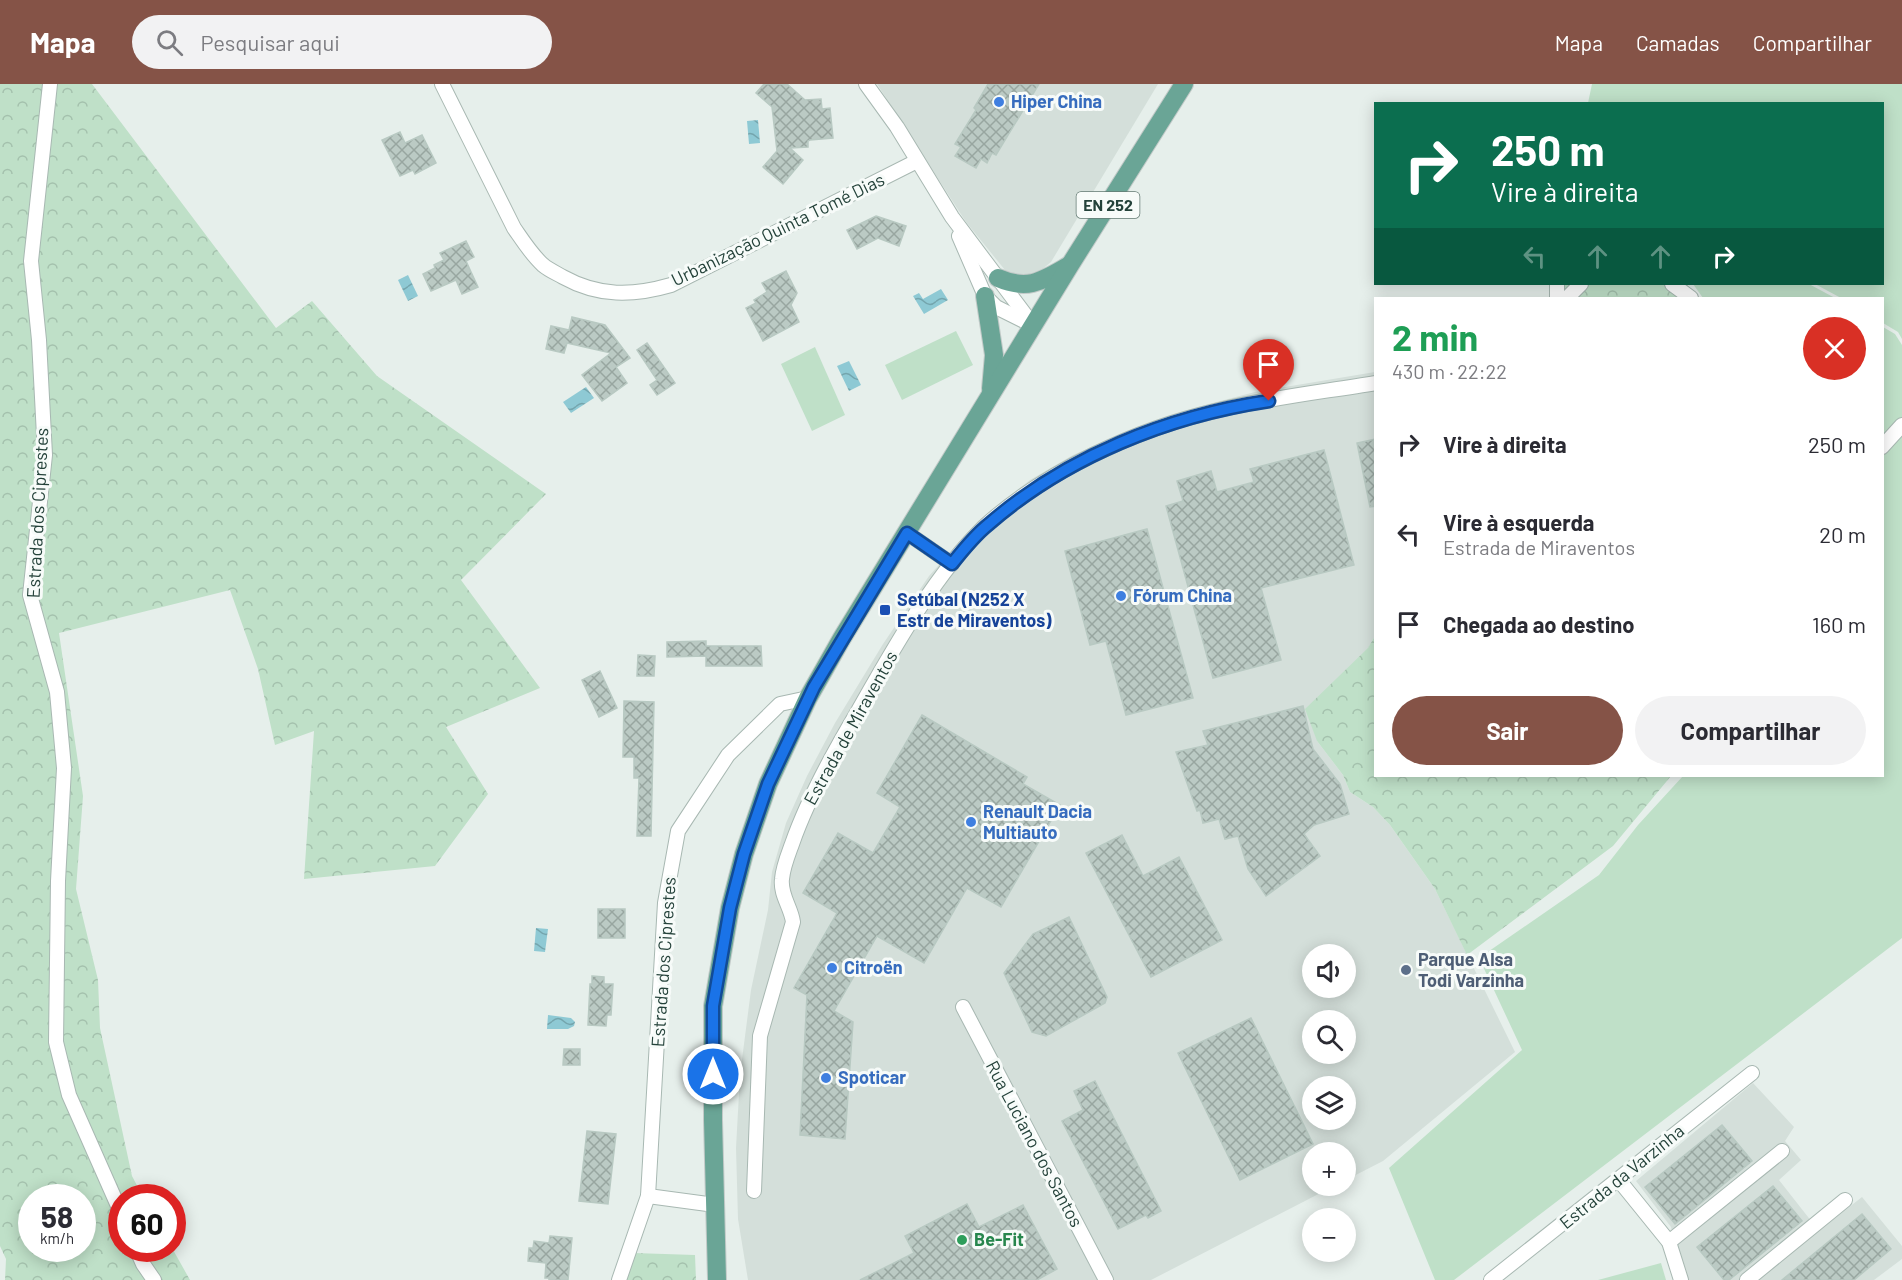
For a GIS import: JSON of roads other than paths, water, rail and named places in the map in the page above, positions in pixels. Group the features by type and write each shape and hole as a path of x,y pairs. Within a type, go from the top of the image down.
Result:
{"main road":[{"name":"EN 252","path":"717,1280 713,1006 730,908 744,854 768,784 808,698 1033,325 1184,84"},
{"path":"998,278 1020,285 1033,284 1070,265"},
{"path":"985,296 994,355 990,396"}],"street":[{"name":"Estrada dos Ciprestes","path":"51,84 31,261 39,340 45,455 30,595 57,692 64,768 58,881 56,1042 69,1095 108,1184"},
{"name":"Urbanização Quinta Tomé Dias","path":"442,84 514,228 529,250 545,267 572,282 595,290 618,294 646,292 671,285 917,161"},
{"path":"866,84 952,217 1033,325"},
{"path":"952,217 985,296 996,307 1033,325"},
{"path":"1568,297 1580,285"},
{"path":"1673,285 1690,297"},
{"name":"Estrada de Miraventos","path":"754,1191 760,1036 793,922 792,912 783,893 782,880 785,864 800,823 851,722 893,651 952,564 987,525 1017,501 1079,463 1119,444 1184,419 1214,411 1374,383"},
{"path":"1884,445 1902,425"},
{"path":"907,533 952,564"},
{"name":"Estrada dos Ciprestes","path":"620,1280 648,1196 665,903 678,831 728,755 780,704 808,698"},
{"name":"Rua Luciano dos Santos","path":"963,1007 1106,1280"},
{"name":"Estrada da Varzinha","path":"1491,1280 1752,1073"},
{"path":"1669,1242 1782,1151"},
{"path":"1618,1179 1669,1242 1681,1280"},
{"path":"648,1196 715,1205"},
{"path":"1747,1280 1845,1200"},
{"path":"142,1262 154,1280"}],"water":[{"path":"758,120 760,143 749,144 747,121"},
{"path":"408,275 418,296 408,301 398,280"},
{"path":"941,289 948,300 924,314 913,296 919,293 923,299"},
{"path":"849,361 861,385 849,391 837,366"},
{"path":"586,387 594,398 571,413 563,402"},
{"path":"536,928 548,929 545,952 534,951"},
{"path":"548,1015 571,1018 575,1022 574,1026 568,1029 547,1029"}],"place":[{"name":"Hiper China","path":"999,102"},
{"name":"Fórum China","path":"1121,596"},
{"name":"Setúbal (N252 X Estr de Miraventos)","path":"885,610"},
{"name":"Renault Dacia Multiauto","path":"971,822"},
{"name":"Citroën","path":"832,968"},
{"name":"Parque Alsa Todi Varzinha","path":"1406,970"},
{"name":"Spoticar","path":"826,1078"},
{"name":"Be-Fit","path":"962,1240"}]}
